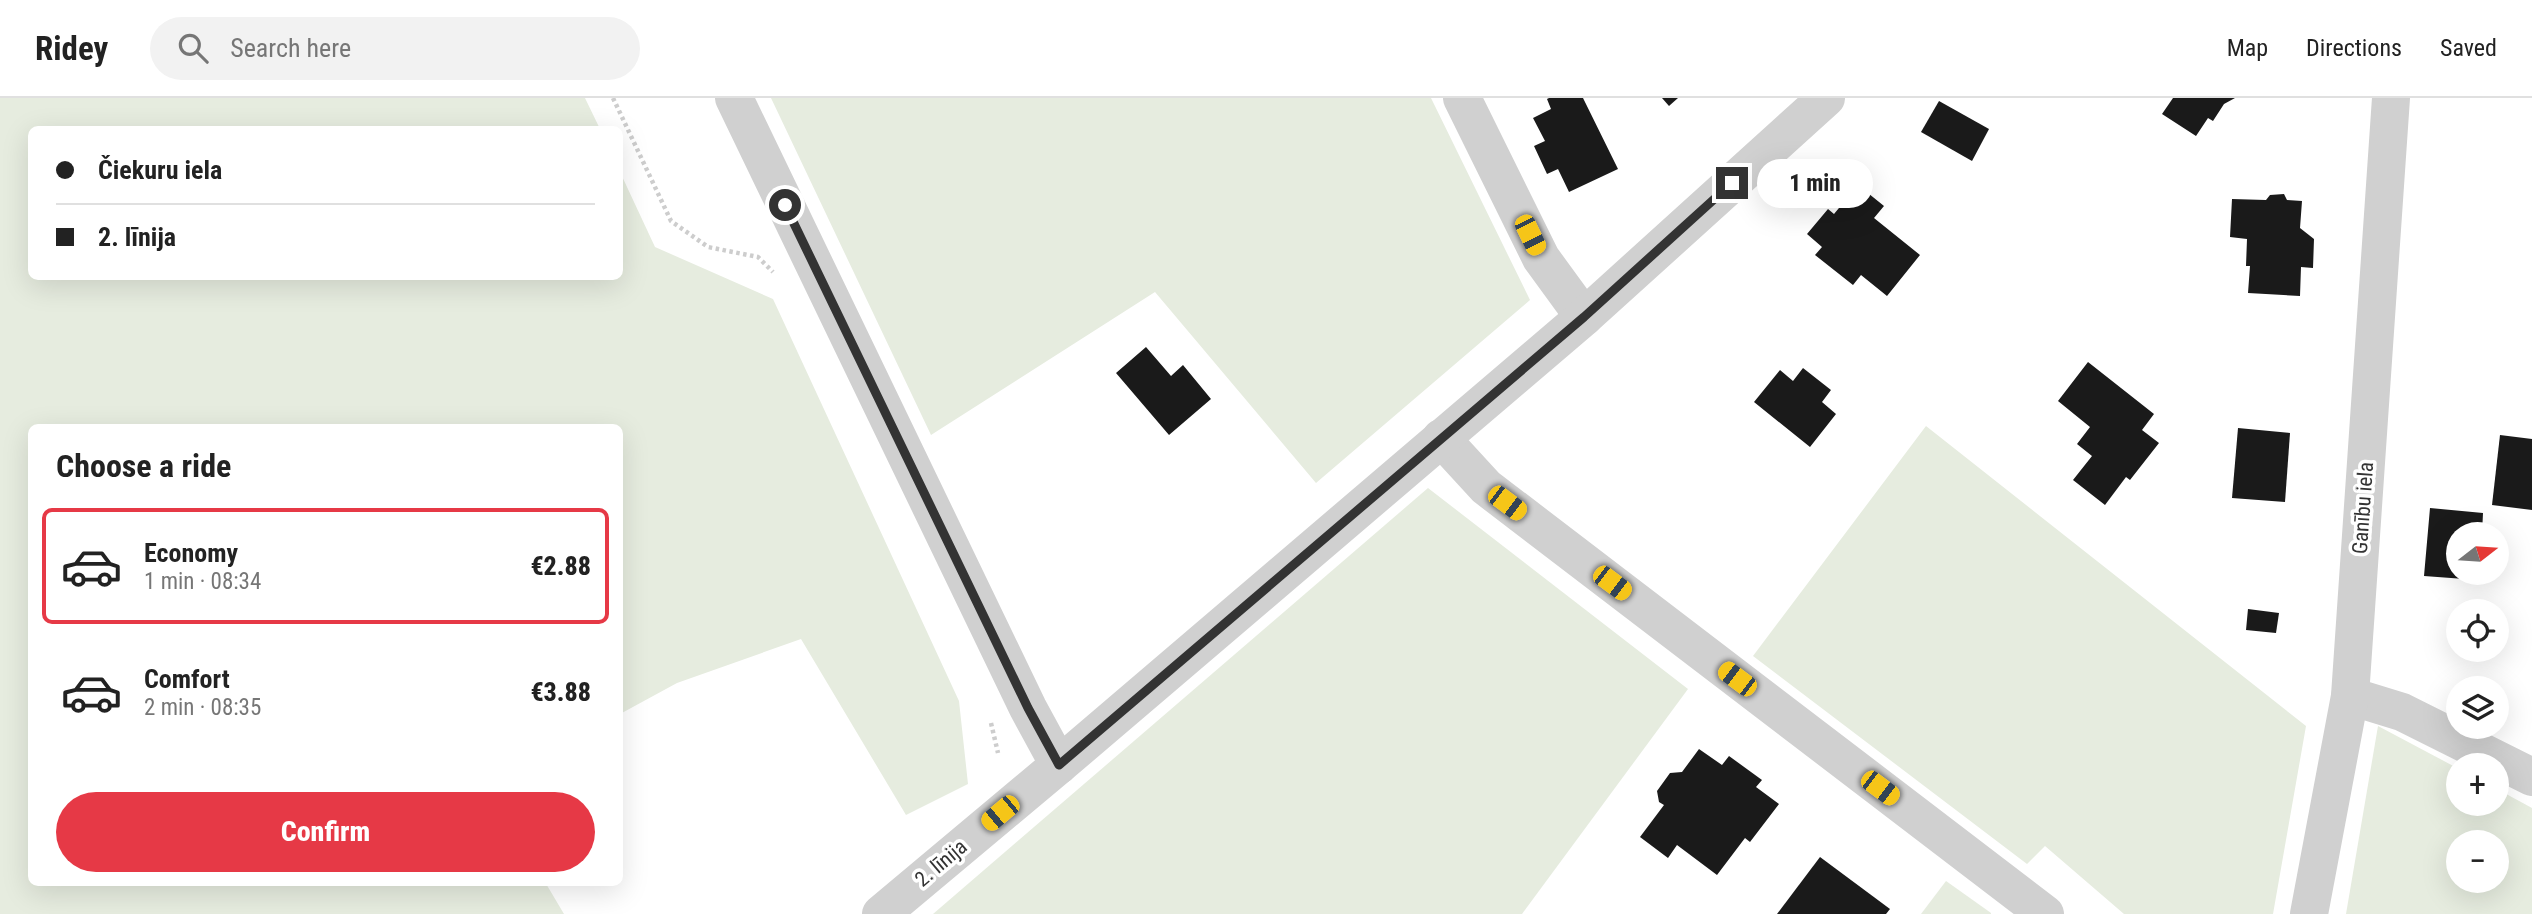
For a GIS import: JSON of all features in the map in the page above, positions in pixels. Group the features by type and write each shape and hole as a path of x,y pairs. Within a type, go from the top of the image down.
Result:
{"street":[{"path":"734,98 1028,708 1059,765"},
{"path":"1462,98 1541,258 1584,317"},
{"name":"2. līnija","path":"881,914 1584,317 1826,98"},
{"name":"Ganību iela","path":"2309,914 2350,696 2391,98"},
{"path":"1441,438 1486,486 2045,914"},
{"path":"2350,696 2402,712 2532,777"}],"path":[{"path":"613,98 671,221 708,247 758,257 775,273"},
{"path":"989,717 998,753"}],"shaded area":[{"path":"0,98 585,98 599,126 28,126 28,280 623,280 623,178 655,247 773,299 959,701 968,784 906,815 801,639 677,683 623,712 623,424 28,424 28,886 547,886 564,914 0,914"},
{"path":"771,98 1431,98 1530,300 1316,483 1155,292 931,435"},
{"path":"1926,426 2306,726 2273,914 2124,914 2045,846 2027,864 1753,656"},
{"path":"1428,488 1688,689 1522,914 933,914"},
{"path":"2378,726 2446,762 2446,816 2509,816 2509,796 2532,808 2532,914 2346,914"},
{"path":"1946,881 1991,913 1991,914 1921,914"}],"building":[{"path":"1583,98 1618,169 1569,192 1558,169 1547,174 1534,146 1545,141 1533,118 1551,109 1547,99"},
{"path":"1662,98 1678,98 1669,106"},
{"path":"2173,98 2235,98 2224,104 2213,121 2208,118 2196,136 2162,114"},
{"path":"1939,101 1989,129 1972,161 1921,132"},
{"path":"1858,185 1884,206 1874,218 1920,255 1887,296 1861,275 1853,285 1815,255 1822,247 1807,234 1828,209 1834,214"},
{"path":"2284,194 2287,200 2302,201 2300,228 2314,239 2313,268 2301,267 2300,296 2248,293 2250,266 2246,266 2247,239 2230,237 2232,199 2266,200 2270,195"},
{"path":"1146,347 1171,376 1183,365 1211,399 1169,435 1116,373"},
{"path":"2088,362 2154,414 2142,430 2159,443 2130,480 2126,477 2105,505 2073,480 2092,456 2077,444 2090,427 2058,401"},
{"path":"1803,368 1831,390 1822,402 1836,414 1810,447 1754,402 1780,370 1793,381"},
{"path":"2238,428 2290,433 2285,502 2232,498"},
{"path":"2500,435 2532,439 2532,510 2492,505"},
{"path":"2430,508 2483,513 2483,522 2446,522 2446,578 2424,576"},
{"path":"2248,609 2279,613 2276,633 2246,630"},
{"path":"1699,749 1722,765 1729,756 1762,780 1756,787 1779,804 1750,842 1745,838 1717,875 1677,845 1668,858 1640,837 1664,805 1659,802 1657,791 1670,773 1682,772"},
{"path":"1820,857 1890,909 1886,914 1777,914"}],"route":[{"path":"785,205 1028,708 1059,765 1584,317 1732,183"}]}
